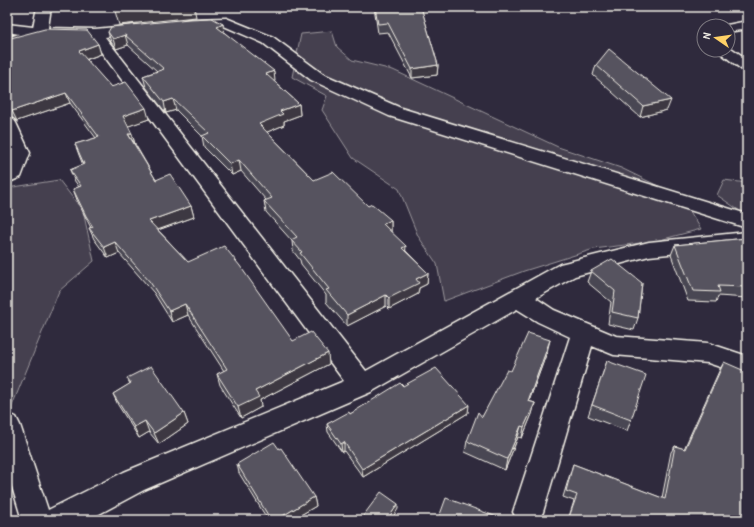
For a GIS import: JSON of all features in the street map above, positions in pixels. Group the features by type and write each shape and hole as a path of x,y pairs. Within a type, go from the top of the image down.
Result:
{"street":[{"path":"40,32 44,7"},
{"path":"176,24 226,22 268,40 317,77 395,112 747,221"},
{"path":"736,27 747,25"},
{"path":"7,28 40,32 95,34 154,27"},
{"path":"7,43 40,32"},
{"path":"95,34 362,385"},
{"path":"736,58 747,66"},
{"path":"7,123 21,153 14,174 7,177"},
{"path":"66,518 134,481 362,385 568,270 649,249 747,239"},
{"path":"518,298 546,316 614,345 708,353 747,366"},
{"path":"528,512 584,332"},
{"path":"7,426 37,520"}],"shaded area":[{"path":"332,31 337,47 352,60 393,70 558,147 621,168 681,197 701,229 656,241 594,249 524,271 444,301 437,264 418,236 399,189 353,158 322,110 327,96 292,77 301,34"},
{"path":"59,180 83,211 94,261 59,291 7,418 7,188"},
{"path":"724,180 747,183 747,216 717,195"}],"building":[{"path":"117,7 160,7 115,11"},
{"path":"375,7 421,7 438,65 412,69 388,23 378,24"},
{"path":"212,18 223,24 217,27 274,71 266,74 299,104 280,111 283,114 259,124 314,180 333,172 368,206 372,204 391,220 383,224 406,246 402,248 428,273 416,279 419,283 389,298 386,295 347,315 326,290 329,289 300,253 302,252 291,240 297,237 264,201 272,198 239,160 230,164 202,136 209,133 173,99 164,102 143,76 164,69 125,35 113,39 108,32 111,27"},
{"path":"45,29 87,30 98,44 79,51 111,87 126,82 146,108 123,116 132,134 128,134 156,180 170,174 191,206 149,221 188,262 224,246 293,341 311,332 328,353 255,391 259,397 238,407 217,374 227,369 185,304 169,311 150,282 115,242 104,247 89,228 93,227 73,189 81,186 70,170 84,164 75,144 99,137 66,93 12,111 9,107 7,107 7,39"},
{"path":"609,49 671,100 643,106 596,65"},
{"path":"747,238 747,287 718,286 720,292 693,291 675,245"},
{"path":"612,259 642,283 638,318 612,312 615,291 591,271"},
{"path":"528,333 550,340 528,401 535,403 524,427 521,426 507,459 467,441 478,412 482,417 507,370 511,371"},
{"path":"607,361 646,375 631,420 592,405"},
{"path":"724,362 747,372 747,520 568,520 577,495 566,491 573,464 665,499 675,446 685,449"},
{"path":"151,366 184,413 154,433 145,421 134,427 113,394 131,383 127,378"},
{"path":"436,368 469,405 362,469 344,442 341,444 327,424 349,412 350,414 400,383 403,386"},
{"path":"274,442 279,449 281,448 314,497 276,520 271,520 237,464"},
{"path":"381,492 398,504 387,520 360,520"},
{"path":"446,498 505,520 438,520"}]}
